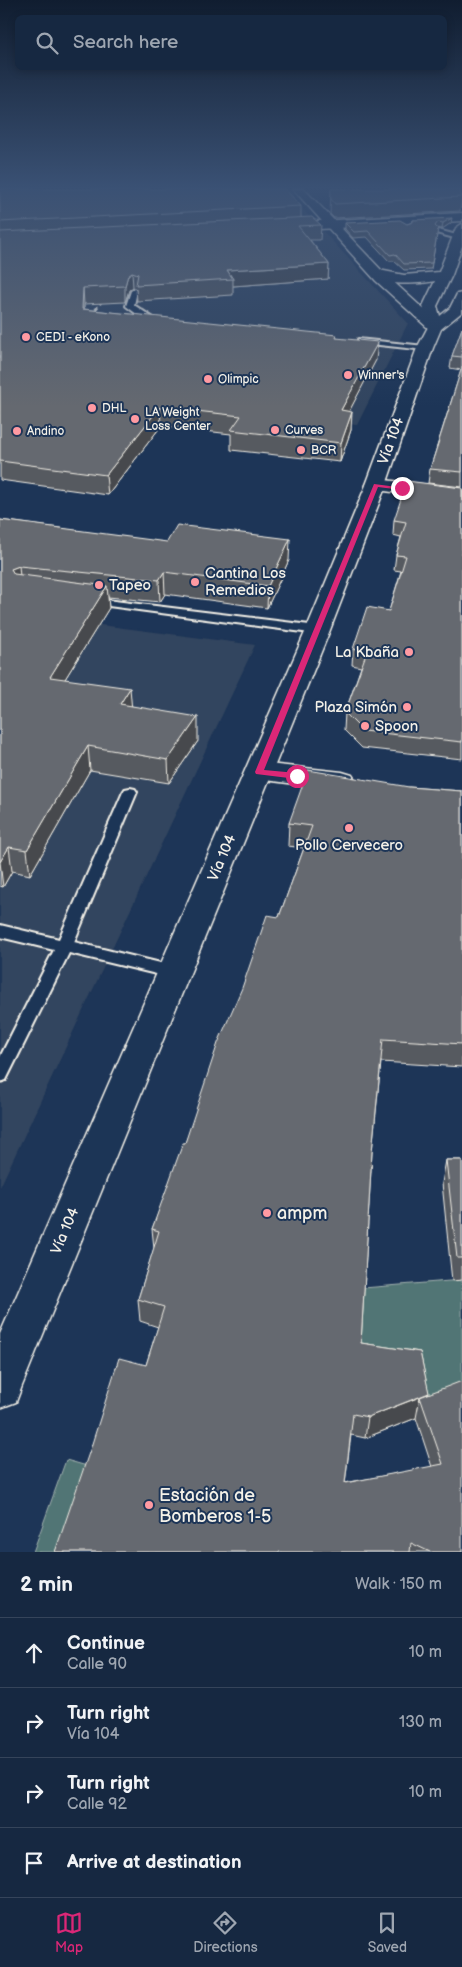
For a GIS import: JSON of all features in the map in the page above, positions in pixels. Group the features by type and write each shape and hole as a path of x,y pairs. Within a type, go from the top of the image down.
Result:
{"main road":[{"path":"367,261 410,306 435,327"},
{"path":"435,327 430,306 450,261"},
{"path":"380,274 388,278 411,280 445,275"},
{"name":"Vía 104","path":"0,1386 318,630 376,486 425,348 435,327 456,310 462,297"},
{"path":"376,486 462,495"},
{"path":"259,772 365,783"}],"lane":[{"path":"134,291 130,306 152,321"},
{"path":"354,341 425,348"},
{"path":"80,600 318,630"},
{"path":"0,1074 64,946 130,792"},
{"path":"0,931 173,972"}],"shaded area":[{"path":"0,261 351,261 408,323 357,425 1,382"},
{"path":"0,612 255,645 0,1187"}],"green space":[{"path":"462,1280 462,1400 425,1415 357,1364 363,1288"},
{"path":"66,1460 94,1468 66,1552 33,1552"}],"building":[{"path":"0,261 327,261 329,264 227,270 233,279 136,285 138,274 132,272 128,275 125,286 83,288 82,309 337,335 336,338 378,342 341,410 352,412 341,443 231,430 241,416 160,407 106,475 0,461"},
{"path":"402,261 432,261 432,263 404,264"},
{"path":"462,328 462,357 452,356"},
{"path":"462,367 462,472 430,469"},
{"path":"407,481 462,488 462,742 363,731 345,713 367,651 353,649 367,607 389,611 406,556 396,555 406,522 394,520"},
{"path":"0,520 167,542 177,525 290,539 268,586 164,572 159,580 19,566 11,569 14,574 107,586 50,677 130,688 120,704 198,717 168,760 88,746 27,850 9,847 0,862"},
{"path":"308,770 409,787 462,791 462,1044 383,1039 372,1152 361,1343 420,1352 429,1393 368,1417 353,1414 345,1483 443,1464 420,1397 462,1381 462,1552 430,1552 411,1543 410,1552 55,1552 119,1358 146,1365 164,1307 138,1299 159,1231 152,1229 183,1143 185,1143 218,1043 242,988 267,915 279,917 312,826 289,823"},
{"path":"446,1160 462,1160 462,1258 457,1258"}],"railway":[{"path":"101,302 105,291"},
{"path":"87,321 102,301"}],"place":[{"name":"CEDI - eKono","path":"26,337"},
{"name":"Winner's","path":"348,375"},
{"name":"Olimpic","path":"208,379"},
{"name":"DHL","path":"92,408"},
{"name":"LA Weight Loss Center","path":"135,419"},
{"name":"Curves","path":"275,430"},
{"name":"Andino","path":"17,431"},
{"name":"BCR","path":"301,450"},
{"name":"Cantina Los Remedios","path":"195,582"},
{"name":"Tapeo","path":"99,585"},
{"name":"La Kbaña","path":"409,652"},
{"name":"Plaza Simón","path":"407,707"},
{"name":"Spoon","path":"365,726"},
{"name":"Pollo Cervecero","path":"349,828"},
{"name":"ampm","path":"267,1213"},
{"name":"Estación de Bomberos 1-5","path":"149,1505"}],"route":[{"path":"297,776 259,772 376,486 402,488"}]}
